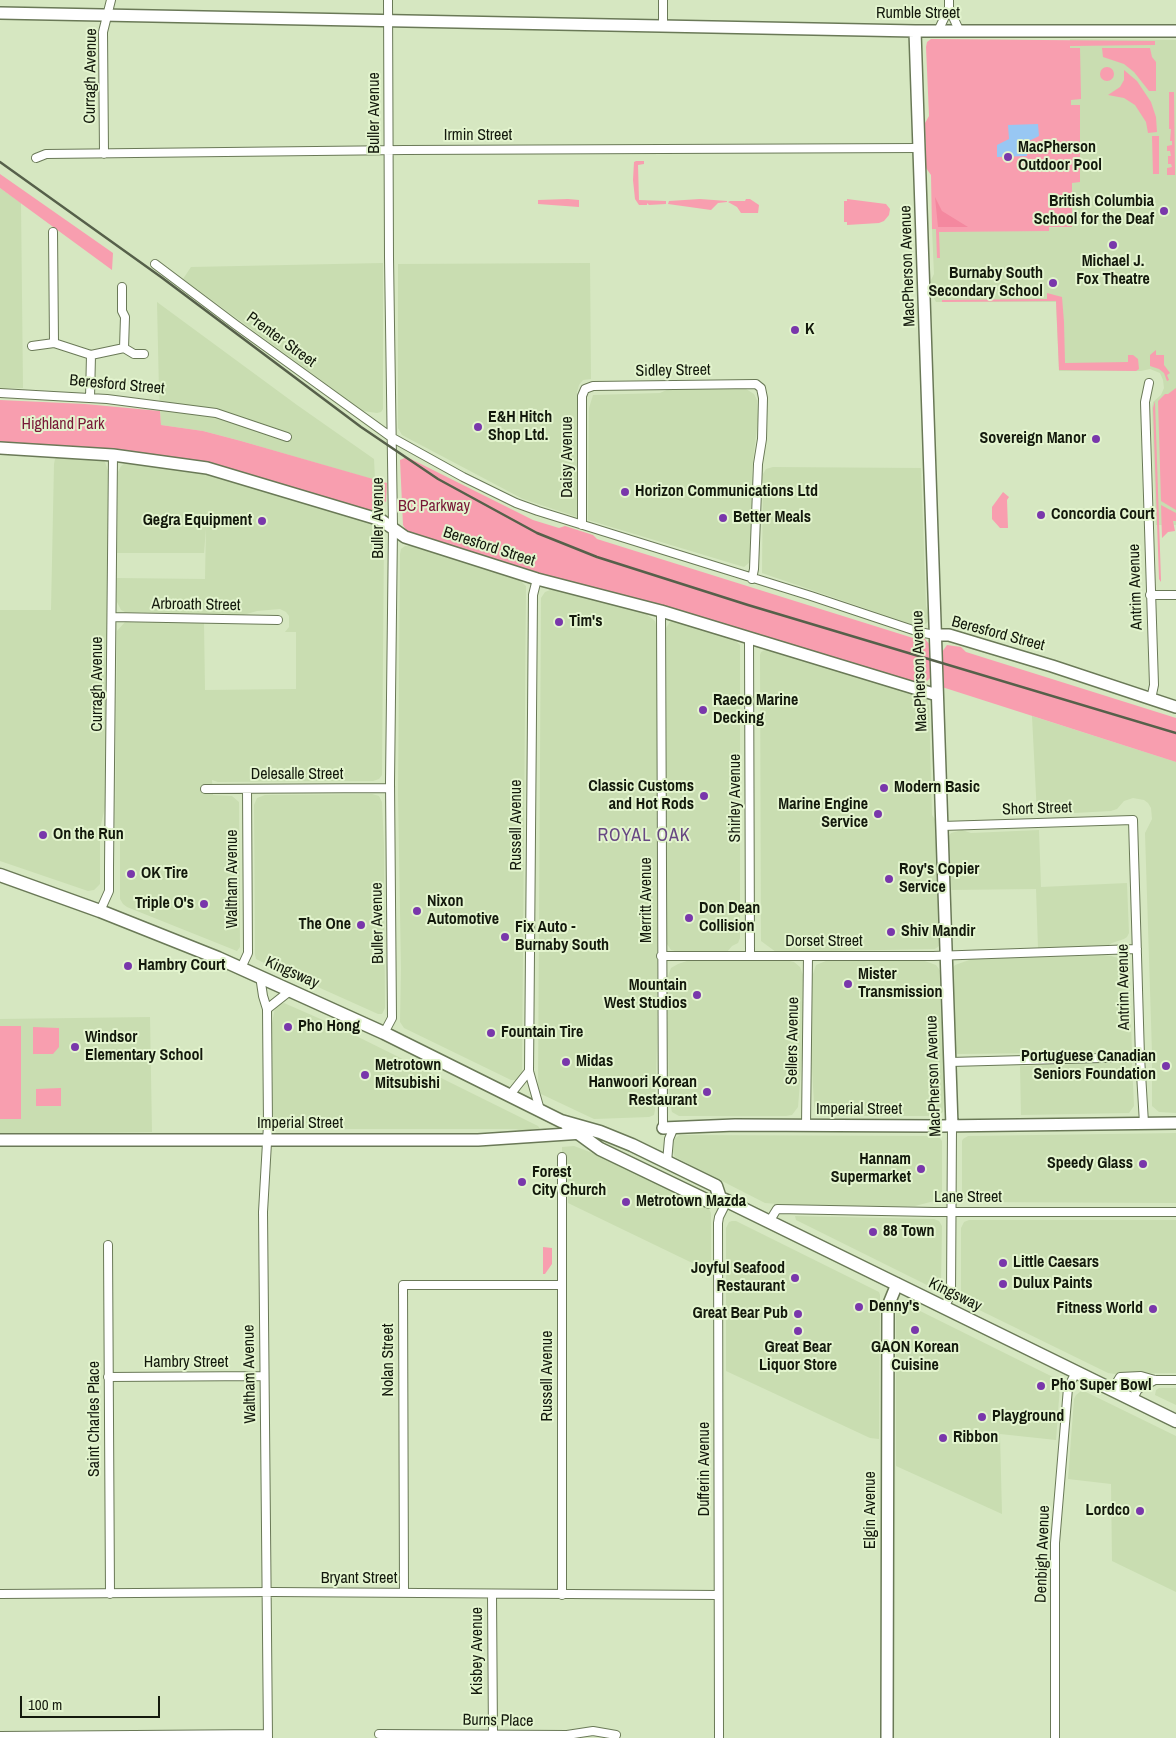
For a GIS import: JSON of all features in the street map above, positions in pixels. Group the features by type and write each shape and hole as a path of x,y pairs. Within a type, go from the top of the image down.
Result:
{"main road":[{"name":"Kingsway","path":"0,875 100,911 260,976 384,1033 541,1111 632,1145 716,1186 724,1200"},
{"name":"Kingsway","path":"561,1120 600,1149 708,1201 724,1200 1176,1422"}],"street":[{"name":"Curragh Avenue","path":"104,154 103,32 111,0"},
{"name":"Buller Avenue","path":"384,1033 392,1018 390,788 394,527 391,437 388,0"},
{"path":"664,0 664,25"},
{"path":"949,4 959,30"},
{"path":"938,30 949,4"},
{"name":"Rumble Street","path":"0,13 916,31 1176,31"},
{"name":"MacPherson Avenue","path":"916,31 952,1126 951,1294 944,1308"},
{"name":"Irmin Street","path":"36,158 46,154 388,150 920,148"},
{"path":"53,232 54,343"},
{"name":"Prenter Street","path":"155,264 391,437"},
{"path":"122,287 122,311 125,317 124,348"},
{"path":"32,346 54,343 90,355 124,348 134,354 144,354"},
{"path":"90,355 90,398"},
{"name":"Sidley Street","path":"585,389 593,386 680,384 756,384 761,388 763,398 762,439 758,464 752,579"},
{"name":"Antrim Avenue","path":"1149,384 1145,402 1154,685 1151,699"},
{"name":"Daisy Avenue","path":"582,525 582,396 585,389"},
{"name":"Beresford Street","path":"0,393 143,402 216,413 287,437"},
{"name":"Beresford Street","path":"391,437 516,503 919,632 950,636 1052,666 1176,707"},
{"name":"Beresford Street","path":"0,448 113,455 208,468 381,520 394,527 405,537 537,579 661,612 937,695"},
{"name":"Curragh Avenue","path":"100,911 109,891 113,455"},
{"name":"Russell Avenue","path":"537,579 533,596 528,1071 541,1111"},
{"path":"1150,594 1176,595"},
{"name":"Merritt Avenue","path":"661,612 661,956 669,1139 667,1162"},
{"name":"Arbroath Street","path":"112,617 278,620"},
{"name":"Shirley Avenue","path":"749,639 750,956"},
{"name":"Delesalle Street","path":"205,788 390,788"},
{"name":"Waltham Avenue","path":"241,968 248,953 247,789"},
{"name":"Antrim Avenue","path":"1133,820 1140,1057 1144,1123"},
{"name":"Short Street","path":"942,826 1133,820"},
{"name":"Dorset Street","path":"661,956 946,955 1137,949"},
{"name":"Sellers Avenue","path":"806,1126 808,956"},
{"name":"Waltham Avenue","path":"260,976 267,1009 268,1125 263,1212 268,1736"},
{"path":"267,1009 291,990"},
{"path":"950,1062 1140,1057"},
{"path":"509,1096 528,1071"},
{"name":"Imperial Street","path":"668,1128 1176,1123"},
{"name":"Imperial Street","path":"0,1140 478,1140 600,1132"},
{"name":"Russell Avenue","path":"562,1156 562,1595"},
{"name":"Dufferin Avenue","path":"719,1738 718,1223 724,1200"},
{"name":"Lane Street","path":"769,1222 777,1209 834,1211 1176,1212"},
{"name":"Saint Charles Place","path":"108,1245 110,1594"},
{"name":"Elgin Avenue","path":"886,1738 888,1306 897,1284"},
{"name":"Nolan Street","path":"404,1593 403,1285 562,1285"},
{"name":"Denbigh Avenue","path":"1055,1738 1055,1543 1068,1388 1076,1372"},
{"name":"Hambry Street","path":"108,1377 264,1376"},
{"path":"1112,1390 1120,1377 1141,1376 1155,1380 1176,1380"},
{"path":"1132,1400 1138,1389 1155,1380"},
{"name":"Bryant Street","path":"0,1594 266,1592 718,1595"},
{"name":"Kisbey Avenue","path":"492,1594 493,1736"},
{"name":"Burns Place","path":"379,1734 567,1735 592,1731 616,1735"},
{"path":"0,1736 268,1736"}],"shaded area":[{"name":"Burnaby South Secondary School","path":"1070,39 1176,40 1176,525 1156,525 1152,408 1153,402 1161,395 1164,388 1160,373 1150,369 1141,371 1059,371 1056,302 936,302 930,291 930,282 934,274 932,229 1072,227"},
{"path":"0,188 21,203 23,388 0,388"},
{"path":"935,197 942,211 968,227 938,227"},
{"path":"383,263 383,409 377,413 363,411 183,279 191,267"},
{"path":"590,263 591,379 583,380 577,392 577,517 523,499 402,435 398,428 398,264"},
{"path":"157,302 374,459 375,480 203,431 161,425"},
{"path":"669,389 746,389 754,394 757,400 758,419 752,470 750,562 744,567 588,520 589,408 593,395 660,393"},
{"path":"60,457 101,459 105,462 108,471 105,807 100,829 100,884 94,890 88,891 0,861 0,610 51,610 54,464 55,459"},
{"path":"127,462 207,472 364,518 379,526 384,534 382,775 379,779 373,781 218,782 212,780 213,795 232,796 239,802 240,947 237,951 127,907 120,899 120,841 115,830 117,631 125,622 204,623 205,690 296,689 296,632 285,632 289,627 289,616 280,609 257,611 243,615 125,612 121,610 117,602 117,578 205,579 206,528 204,553 117,553 118,472 121,466"},
{"path":"773,467 921,468 926,606 930,619 927,623 917,626 762,573 763,474 766,469"},
{"path":"405,546 415,546 519,579 526,586 522,1072 517,1080 511,1080 404,1028 400,1022 398,794 400,554 401,549"},
{"path":"553,589 645,613 655,621 657,628 657,1042 655,1110 654,1115 649,1117 594,1119 541,1094 538,1090 541,598 545,592"},
{"path":"676,621 730,636 740,645 740,938 738,943 727,952 679,952 671,950 667,944 666,628 670,622"},
{"path":"765,650 923,697 927,700 929,706 932,815 937,822 941,942 935,949 776,952 761,941 760,655"},
{"path":"1032,716 1176,762 1176,1113 1159,1112 1152,1106 1145,833 1152,819 1151,808 1144,800 1133,798 1124,801 1117,809 1111,811 1037,815"},
{"path":"372,794 379,796 382,802 384,846 385,1008 382,1014 378,1014 260,961 256,959 255,955 254,805 257,798 265,795"},
{"path":"962,830 971,833 1039,830 1041,887 1127,883 1129,933 1127,937 1106,947 1038,948 1036,889 949,890 948,837 951,833"},
{"path":"1103,955 1125,960 1129,964 1132,1052 957,1054 952,969 955,965 972,959"},
{"path":"922,960 936,965 941,972 946,1081 943,1112 936,1116 826,1116 816,1112 811,1048 812,977 816,965 826,961"},
{"path":"687,961 790,961 800,967 803,975 802,1057 798,1107 792,1115 679,1116 672,1112 669,1099 667,979 671,968"},
{"path":"284,1003 332,1024 538,1126 540,1129 523,1131 516,1129 279,1129 275,1124 273,1114 272,1023 275,1008 277,1005"},
{"name":"Windsor Elementary School","path":"150,1017 152,1132 79,1133 71,1135 0,1133 0,1019"},
{"path":"1132,1063 1134,1106 1129,1113 1021,1115 1020,1066"},
{"path":"1176,1133 1176,1203 975,1202 966,1200 962,1196 962,1141 968,1136"},
{"path":"680,1135 938,1136 942,1141 942,1196 938,1200 915,1206 801,1206 765,1203 675,1157 673,1152 674,1139"},
{"path":"574,1146 709,1209 711,1213 711,1272 568,1203 567,1157 562,1157 562,1147"},
{"path":"795,1216 934,1219 939,1221 942,1226 941,1286 935,1289 796,1220"},
{"path":"969,1220 1176,1220 1176,1373 1108,1373 965,1303 961,1297 961,1228 964,1222"},
{"path":"736,1221 879,1292 879,1439 870,1438 726,1371 726,1228 729,1222"},
{"path":"900,1303 904,1303 1059,1380 1056,1440 1000,1434 1002,1514 896,1466 896,1307"},
{"path":"1159,1388 1176,1388 1176,1405 1155,1395 1156,1390"},
{"path":"1081,1391 1176,1436 1176,1592 1112,1561 1111,1484 1068,1479 1074,1399"}],"green space":[{"path":"931,39 1155,41 1155,45 1070,46 1070,48 1080,48 1081,99 1071,100 1071,105 1080,105 1080,182 1072,183 1072,227 1049,227 1049,231 939,232 940,258 937,258 936,229 932,229 931,175 926,168 925,123 929,116 926,47 927,42"},
{"path":"1102,48 1150,48 1152,57 1156,62 1156,91 1149,91 1134,72 1124,64 1103,57"},
{"path":"1104,67 1110,67 1114,74 1110,81 1104,81 1100,77 1100,71"},
{"path":"1124,70 1137,81 1151,102 1156,117 1157,132 1148,133 1146,122 1135,105 1124,98 1108,95 1120,87 1124,80"},
{"path":"1169,92 1174,92 1175,175 1167,175 1167,168 1172,167 1171,164 1168,164 1168,156 1171,156 1170,151 1167,151 1167,146 1172,145 1172,141 1170,141 1171,129 1169,129"},
{"path":"1152,136 1159,136 1159,174 1153,174"},
{"path":"644,161 644,164 638,165 639,200 666,201 666,204 649,205 647,203 647,205 639,205 635,199 633,180 634,162"},
{"path":"0,174 113,253 112,270 0,188"},
{"path":"700,199 727,202 718,203 711,210 668,204 669,201"},
{"path":"750,199 759,205 758,213 741,213 737,207 728,202 745,201"},
{"path":"847,199 886,204 890,209 889,215 884,221 879,223 847,225 847,222 844,222 844,201 847,201"},
{"path":"538,200 579,200 579,207 538,204"},
{"path":"1047,293 1062,297 1065,363 1128,362 1128,355 1133,355 1138,359 1139,369 1136,371 1059,370 1056,301 942,302 942,300 1047,299"},
{"path":"1156,350 1156,355 1164,355 1164,365 1170,373 1167,375 1169,380 1167,381 1164,373 1150,366 1150,355"},
{"path":"1176,388 1176,510 1161,501 1158,401 1165,394"},
{"name":"Highland Park","path":"0,400 85,404 160,411 161,425 203,431 387,483 386,501 381,509 372,512 235,470 178,458 129,451 0,444"},
{"path":"1155,401 1161,582 1159,579 1153,408"},
{"name":"BC Parkway","path":"407,457 533,520 559,528 565,526 593,535 597,539 913,638 924,638 931,646 931,677 926,682 917,684 545,576 416,535 406,530 403,525 400,460"},
{"path":"1003,492 1009,497 1007,500 1008,528 1000,528 992,519 992,507"},
{"path":"1161,505 1176,513 1176,521 1173,521 1175,531 1168,532 1162,538"},
{"path":"947,645 961,647 966,652 1176,718 1176,762 942,687 942,652"},
{"path":"0,1026 21,1026 21,1119 0,1119"},
{"path":"33,1027 59,1028 59,1047 53,1054 33,1054"},
{"path":"61,1088 61,1106 36,1106 36,1089"},
{"path":"543,1247 552,1248 552,1264 545,1274 543,1274"}],"water":[{"path":"1038,124 1039,136 1027,142 1027,156 997,157 997,145 1009,139 1008,125"}],"railway":[{"path":"0,162 161,277 361,427 438,479 537,533 597,557 748,605 1176,733"}],"place":[{"name":"MacPherson Outdoor Pool","path":"1008,157"},
{"name":"British Columbia School for the Deaf","path":"1164,211"},
{"name":"Michael J. Fox Theatre","path":"1113,245"},
{"name":"Burnaby South Secondary School","path":"1053,283"},
{"name":"K","path":"795,330"},
{"name":"E&H Hitch Shop Ltd.","path":"478,427"},
{"name":"Sovereign Manor","path":"1096,439"},
{"name":"Horizon Communications Ltd","path":"625,492"},
{"name":"Concordia Court","path":"1041,515"},
{"name":"Better Meals","path":"723,518"},
{"name":"Gegra Equipment","path":"262,521"},
{"name":"Tim's","path":"559,622"},
{"name":"Raeco Marine Decking","path":"703,710"},
{"name":"Modern Basic","path":"884,788"},
{"name":"Classic Customs and Hot Rods","path":"704,796"},
{"name":"Marine Engine Service","path":"878,814"},
{"name":"On the Run","path":"43,835"},
{"name":"OK Tire","path":"131,874"},
{"name":"Roy's Copier Service","path":"889,879"},
{"name":"Triple O's","path":"204,904"},
{"name":"Nixon Automotive","path":"417,911"},
{"name":"Don Dean Collision","path":"689,918"},
{"name":"The One","path":"361,925"},
{"name":"Shiv Mandir","path":"891,932"},
{"name":"Fix Auto - Burnaby South","path":"505,937"},
{"name":"Hambry Court","path":"128,966"},
{"name":"Mister Transmission","path":"848,984"},
{"name":"Mountain West Studios","path":"697,995"},
{"name":"Pho Hong","path":"288,1027"},
{"name":"Fountain Tire","path":"491,1033"},
{"name":"Windsor Elementary School","path":"75,1047"},
{"name":"Midas","path":"566,1062"},
{"name":"Portuguese Canadian Seniors Foundation","path":"1166,1066"},
{"name":"Metrotown Mitsubishi","path":"365,1075"},
{"name":"Hanwoori Korean Restaurant","path":"707,1092"},
{"name":"Speedy Glass","path":"1143,1164"},
{"name":"Hannam Supermarket","path":"921,1169"},
{"name":"Forest City Church","path":"522,1182"},
{"name":"Metrotown Mazda","path":"626,1202"},
{"name":"88 Town","path":"873,1232"},
{"name":"Little Caesars","path":"1003,1263"},
{"name":"Joyful Seafood Restaurant","path":"795,1278"},
{"name":"Dulux Paints","path":"1003,1284"},
{"name":"Denny's","path":"859,1307"},
{"name":"Fitness World","path":"1153,1309"},
{"name":"Great Bear Pub","path":"798,1314"},
{"name":"GAON Korean Cuisine","path":"915,1330"},
{"name":"Great Bear Liquor Store","path":"798,1331"},
{"name":"Pho Super Bowl","path":"1041,1386"},
{"name":"Playground","path":"982,1417"},
{"name":"Ribbon","path":"943,1438"},
{"name":"Lordco","path":"1140,1511"}],"district":[{"name":"ROYAL OAK","path":"644,836"}]}
